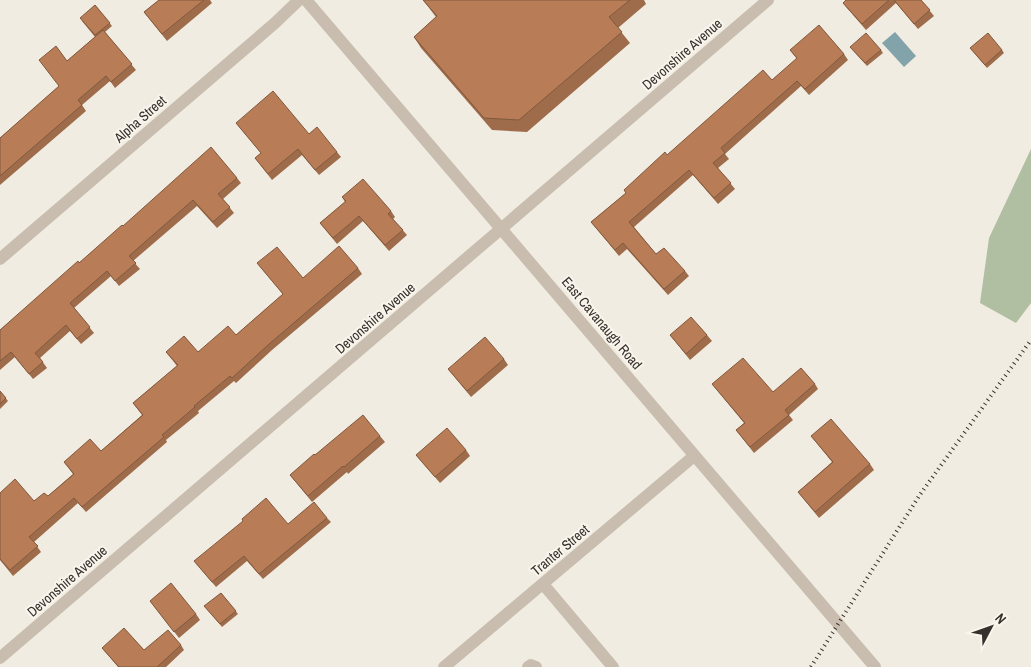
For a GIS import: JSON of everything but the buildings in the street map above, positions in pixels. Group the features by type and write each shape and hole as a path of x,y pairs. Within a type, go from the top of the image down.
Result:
{"street":[{"name":"Alpha Street","path":"0,259 275,23 299,0"},
{"name":"East Cavanaugh Road","path":"306,0 875,667"},
{"name":"Devonshire Avenue","path":"2,653 502,229 768,0"},
{"name":"Tranter Street","path":"444,667 694,456"},
{"path":"543,584 613,667"},
{"path":"528,667 531,665 536,667"}],"green space":[{"path":"1031,149 1031,303 1016,323 980,303 989,238"}],"water":[{"path":"895,32 916,56 904,67 882,43"}],"railway":[{"path":"811,667 919,496 1031,340"}]}
